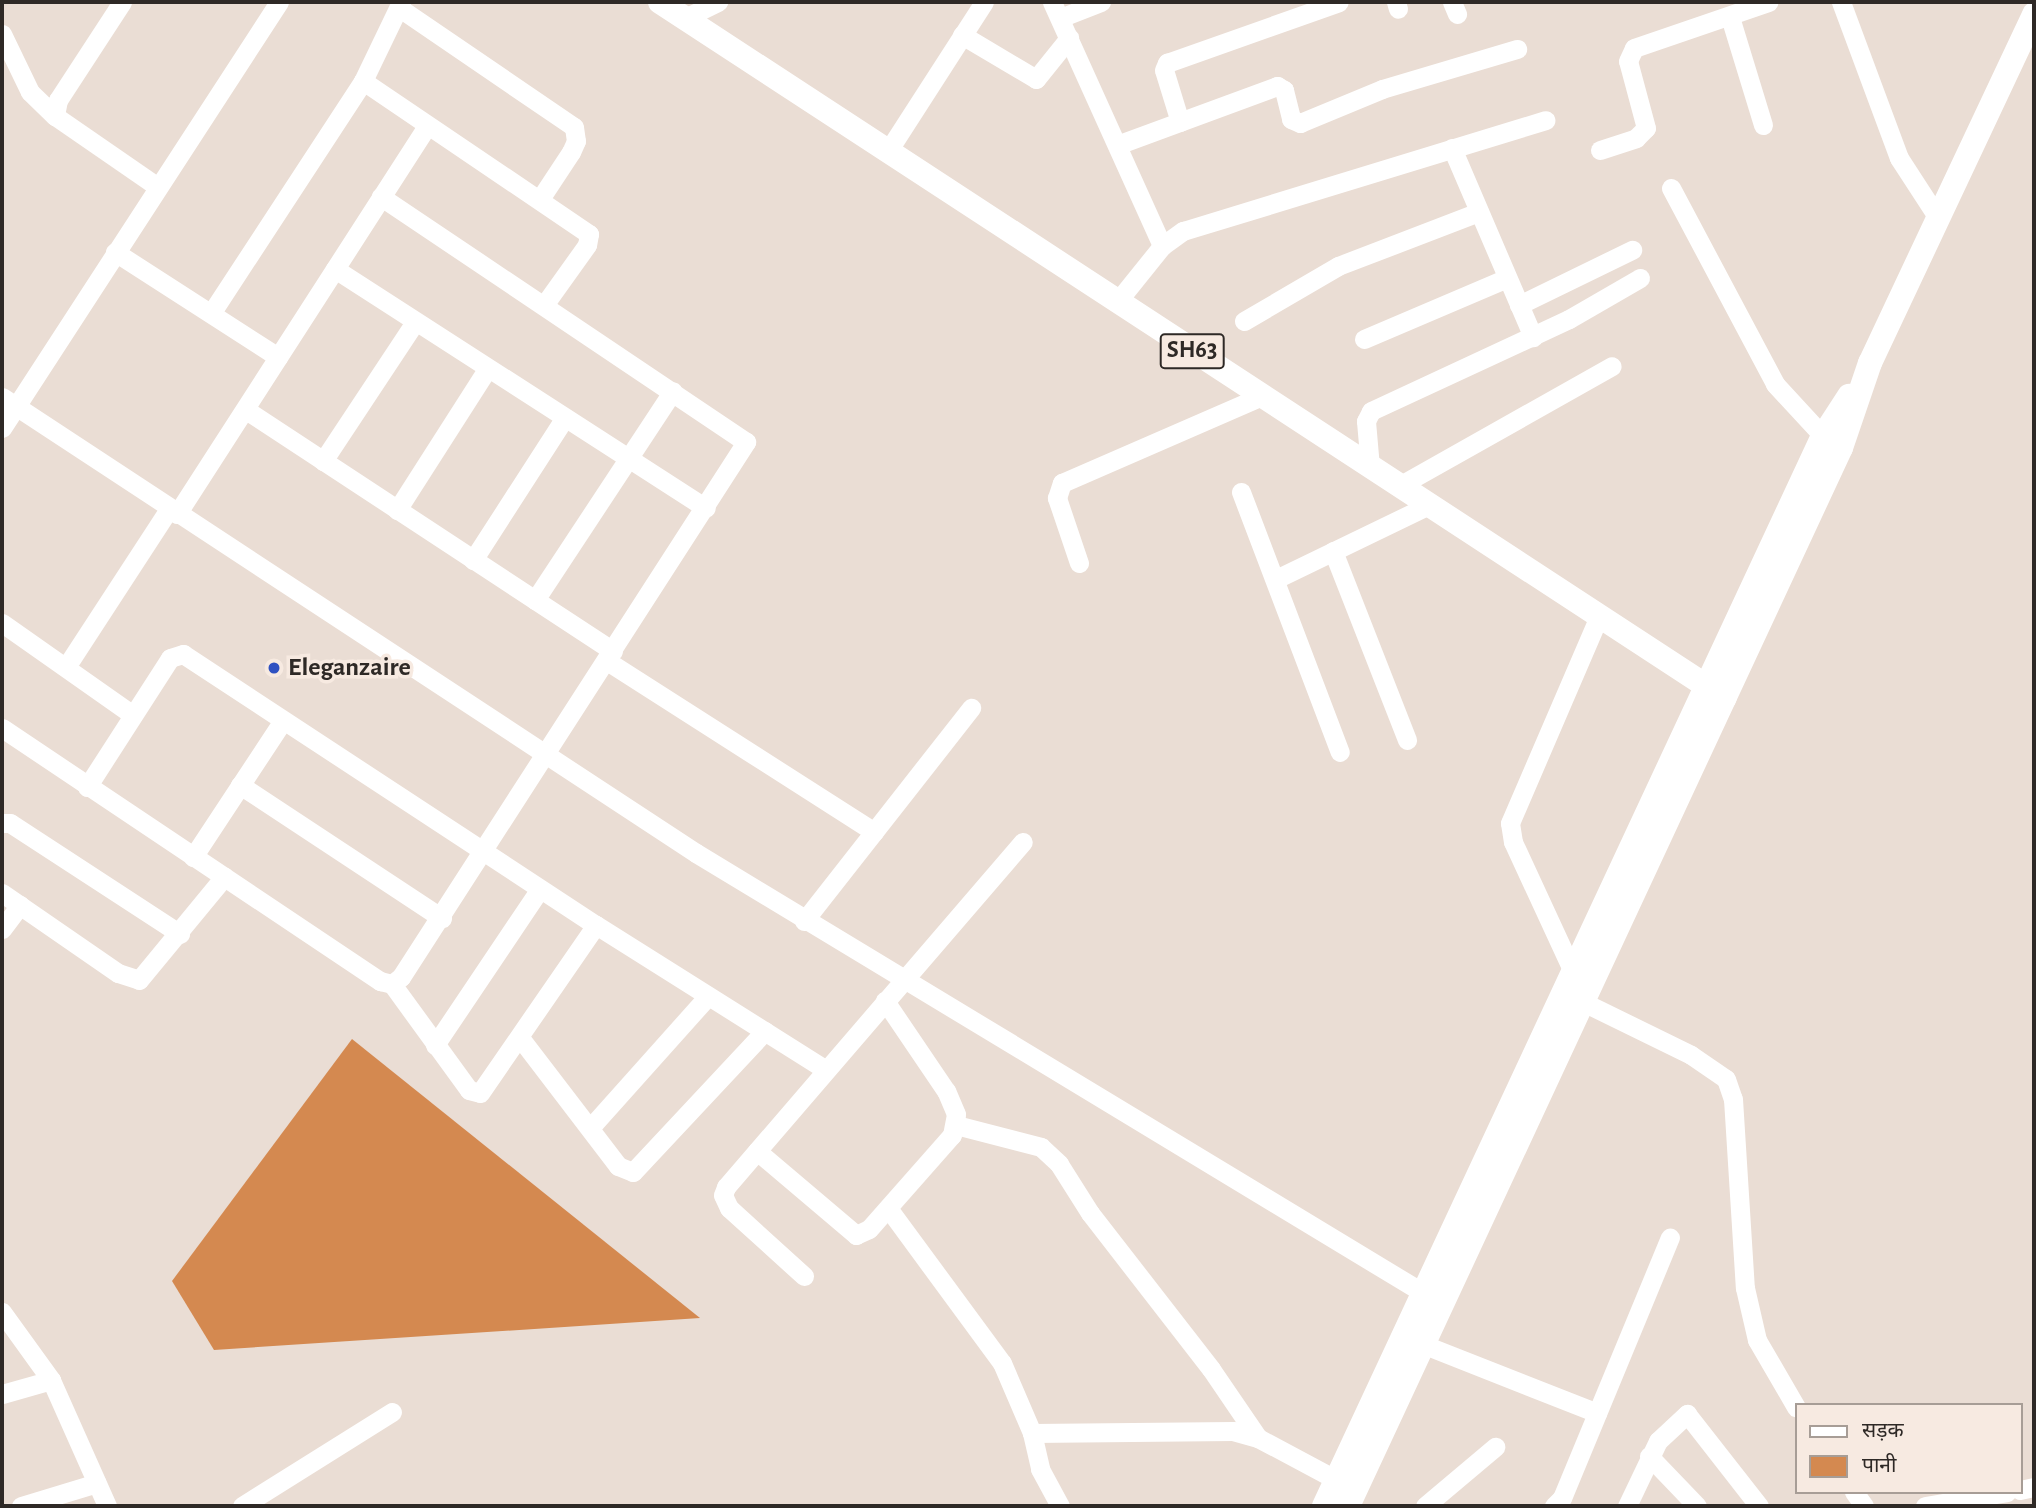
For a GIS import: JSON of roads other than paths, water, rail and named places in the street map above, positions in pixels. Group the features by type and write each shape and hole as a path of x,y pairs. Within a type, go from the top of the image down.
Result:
{"main road":[{"name":"SH63","path":"660,2 1716,692"},
{"path":"1348,1506 1414,1341 1424,1294 1574,974 1841,448 1870,363 2034,14"},
{"path":"1324,1506 1414,1341 1583,1002 1823,436 1870,363"}],"street":[{"path":"55,116 58,100 121,2"},
{"path":"2,428 9,401 116,253 279,2"},
{"path":"685,18 718,2"},
{"path":"888,151 984,2"},
{"path":"1101,2 1056,10 1163,246"},
{"path":"1180,122 1164,70 1167,62 1339,2"},
{"path":"1600,150 1636,138 1646,128 1628,61 1634,48 1768,2"},
{"path":"1841,2 1899,158 1938,218"},
{"path":"212,312 363,82 401,5 574,127 571,152 540,199"},
{"path":"1730,17 1763,125"},
{"path":"2,34 30,92 55,116 158,187"},
{"path":"962,35 1036,79 1069,38"},
{"path":"1117,145 1277,86 1284,90 1291,119 1300,123 1382,89 1517,48"},
{"path":"363,82 589,234 587,245 544,305"},
{"path":"1117,302 1163,246 1183,231 1545,120"},
{"path":"66,667 246,410 427,126"},
{"path":"1452,148 1533,337"},
{"path":"1671,188 1775,384 1823,436"},
{"path":"381,197 746,442 485,853 401,977 392,984"},
{"path":"1244,321 1338,267 1479,212"},
{"path":"1519,305 1632,250"},
{"path":"116,253 212,312 278,357"},
{"path":"335,269 706,508"},
{"path":"1364,339 1507,278"},
{"path":"1370,467 1366,421 1371,411 1533,337 1640,278"},
{"path":"323,461 415,322"},
{"path":"1399,486 1612,366"},
{"path":"397,510 487,369"},
{"path":"536,600 673,391"},
{"path":"1079,563 1057,498 1062,483 1262,396"},
{"path":"9,401 173,512 546,756 804,921 1424,1294"},
{"path":"246,410 536,600 610,656 874,832"},
{"path":"473,560 564,419"},
{"path":"1241,492 1340,751"},
{"path":"1276,579 1429,505"},
{"path":"1333,551 1407,740"},
{"path":"1574,974 1513,842 1510,823 1599,616"},
{"path":"2,623 133,715"},
{"path":"87,787 176,653 596,925 827,1070"},
{"path":"804,921 971,708"},
{"path":"193,857 282,722"},
{"path":"2,728 380,981 392,984 469,1090 480,1093 521,1039 596,925"},
{"path":"240,785 442,918"},
{"path":"2,823 10,823 180,934"},
{"path":"804,1276 724,1202 726,1187 1023,842"},
{"path":"2,893 129,979 147,976 224,877"},
{"path":"435,1045 540,889"},
{"path":"2,929 20,905"},
{"path":"590,1128 708,996"},
{"path":"757,1151 849,1232 863,1233 888,1208 956,1125 956,1114 934,1067 885,1001"},
{"path":"1583,1002 1691,1055 1726,1079 1733,1099 1745,1288 1757,1340 1794,1404"},
{"path":"521,1039 618,1166 633,1172 765,1031"},
{"path":"956,1125 1041,1147 1059,1164 1090,1213 1211,1369 1258,1438"},
{"path":"888,1208 1002,1363 1032,1433 1040,1469 1060,1506"},
{"path":"1554,1506 1597,1413 1670,1237"},
{"path":"2,1312 51,1380 107,1506"},
{"path":"1414,1341 1597,1413"},
{"path":"2,1394 51,1380"},
{"path":"242,1506 392,1412"},
{"path":"1627,1506 1649,1456 1669,1427 1687,1415 1759,1506"},
{"path":"1032,1433 1208,1430 1258,1438 1337,1480"},
{"path":"1425,1506 1495,1447"},
{"path":"1649,1456 1697,1506"},
{"path":"21,1506 97,1483"},
{"path":"1925,1506 1995,1494"}],"water":[{"path":"352,1039 700,1318 214,1350 172,1281"}],"place":[{"name":"Eleganzaire","path":"274,668"}]}
